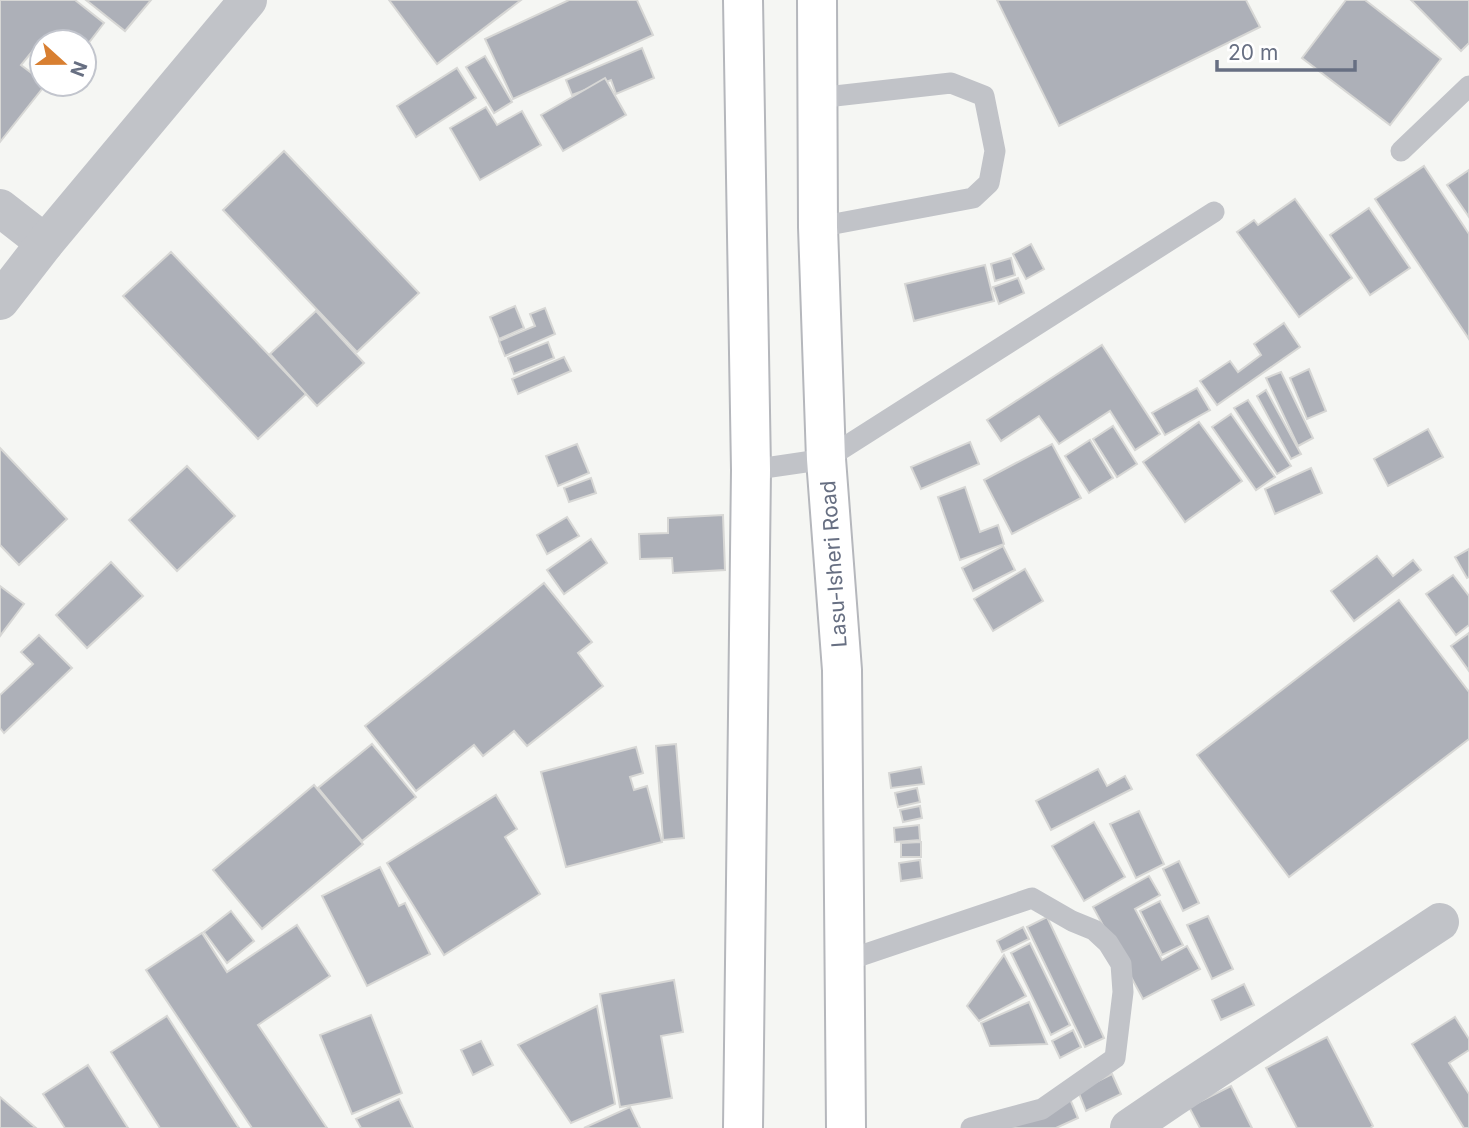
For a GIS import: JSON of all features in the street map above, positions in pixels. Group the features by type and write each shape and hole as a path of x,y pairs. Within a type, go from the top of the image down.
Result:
{"main road":[{"path":"743,0 751,470 743,1128"},
{"name":"Lasu-Isheri Road","path":"817,0 818,227 826,458 842,670 846,1128"}],"street":[{"path":"0,301 45,243 248,0"},
{"path":"0,208 45,243"},
{"path":"1129,1128 1440,922"}],"lane":[{"path":"817,98 951,83 984,96 995,150 989,183 973,198 818,227"},
{"path":"1401,151 1469,86"},
{"path":"751,470 826,458 1214,212"},
{"path":"845,961 1032,898 1094,930 1108,943 1121,964 1123,992 1115,1058 1042,1109 971,1128"}],"building":[{"path":"0,0 75,0 104,23 98,31 98,28 28,28 28,56 21,65 28,70 28,98 35,98 0,142"},
{"path":"86,0 151,0 125,31"},
{"path":"389,0 521,0 437,64"},
{"path":"569,0 637,0 653,35 513,99 485,39"},
{"path":"997,0 1246,0 1260,27 1059,126"},
{"path":"1346,0 1365,0 1441,59 1390,125 1302,58"},
{"path":"1411,0 1469,0 1469,43 1461,51"},
{"path":"642,48 654,78 616,94 611,80 572,95 566,80"},
{"path":"485,56 512,102 494,113 466,67"},
{"path":"457,68 476,98 416,137 397,106"},
{"path":"605,78 626,115 563,151 541,115"},
{"path":"486,107 497,125 522,111 541,145 480,180 450,128"},
{"path":"284,151 419,293 357,352 223,210"},
{"path":"1424,166 1469,234 1469,339 1375,199"},
{"path":"1469,170 1469,217 1447,185"},
{"path":"1295,199 1352,278 1299,317 1237,232 1254,220 1258,225"},
{"path":"1369,208 1410,268 1370,295 1330,235"},
{"path":"1031,244 1044,269 1026,279 1013,254"},
{"path":"171,252 306,394 258,439 123,296"},
{"path":"1011,258 1015,275 995,281 991,264"},
{"path":"985,265 994,301 914,321 905,284"},
{"path":"1018,278 1024,293 999,304 993,287"},
{"path":"515,306 524,328 499,339 490,317"},
{"path":"545,308 555,334 505,356 499,341 535,326 530,314"},
{"path":"316,311 364,363 317,406 270,354"},
{"path":"1284,323 1300,347 1217,405 1200,381 1230,361 1238,372 1261,355 1254,344"},
{"path":"548,342 554,358 514,374 508,358"},
{"path":"1102,345 1160,434 1135,450 1110,411 1059,444 1039,416 1001,441 987,420"},
{"path":"564,357 571,371 518,394 512,379"},
{"path":"1309,369 1326,411 1307,419 1290,378"},
{"path":"1281,372 1313,438 1298,446 1266,378"},
{"path":"1197,388 1210,410 1165,435 1152,413"},
{"path":"1266,390 1301,454 1291,459 1257,396"},
{"path":"1248,400 1291,466 1277,474 1234,408"},
{"path":"1231,414 1275,477 1256,490 1212,427"},
{"path":"1199,422 1242,481 1185,522 1143,462"},
{"path":"1113,426 1137,464 1117,477 1093,439"},
{"path":"1428,429 1443,457 1388,486 1374,459"},
{"path":"1090,440 1113,478 1089,493 1065,456"},
{"path":"970,442 979,464 921,489 911,467"},
{"path":"577,444 589,473 558,486 546,456"},
{"path":"1052,444 1081,498 1012,534 984,480"},
{"path":"0,448 67,519 19,565 0,545"},
{"path":"187,466 235,516 177,571 129,520"},
{"path":"1311,468 1322,493 1275,514 1265,489"},
{"path":"591,478 596,493 569,502 564,488"},
{"path":"965,487 980,532 998,525 1004,544 960,560 938,497"},
{"path":"723,515 725,570 673,573 672,558 640,559 639,534 668,533 668,518"},
{"path":"567,517 579,536 547,554 537,535"},
{"path":"591,539 607,563 564,594 547,570"},
{"path":"1003,546 1015,570 973,591 962,568"},
{"path":"1469,549 1469,577 1467,578 1455,557"},
{"path":"1377,556 1393,576 1413,560 1421,570 1354,621 1331,591"},
{"path":"111,562 143,596 87,648 56,615"},
{"path":"1025,569 1043,601 993,631 974,599"},
{"path":"1453,575 1469,596 1469,625 1456,635 1426,594"},
{"path":"544,583 592,642 578,653 603,686 527,746 514,731 483,756 474,745 416,791 365,726"},
{"path":"0,586 24,604 0,636"},
{"path":"1399,600 1469,692 1469,739 1289,877 1197,755"},
{"path":"1469,633 1469,671 1451,646"},
{"path":"39,635 72,668 4,733 0,728 0,695 33,664 21,652"},
{"path":"372,744 416,797 362,841 318,788"},
{"path":"676,744 684,838 663,840 656,746"},
{"path":"636,747 643,773 630,777 634,790 647,786 662,842 566,867 541,772"},
{"path":"921,767 924,784 891,788 889,773"},
{"path":"1098,769 1107,786 1125,776 1132,789 1051,830 1036,801"},
{"path":"314,785 363,844 262,929 213,870"},
{"path":"917,788 920,802 898,807 895,793"},
{"path":"496,795 517,829 505,837 540,894 444,955 387,863"},
{"path":"920,806 922,818 903,822 900,810"},
{"path":"1139,811 1164,864 1136,878 1110,824"},
{"path":"1094,822 1125,877 1084,901 1052,846"},
{"path":"919,825 920,840 895,842 894,828"},
{"path":"921,842 921,857 901,857 901,843"},
{"path":"920,860 922,878 901,881 899,863"},
{"path":"1179,861 1199,903 1183,911 1163,869"},
{"path":"380,867 399,906 405,903 430,954 367,986 322,896"},
{"path":"1149,876 1160,895 1135,909 1162,960 1187,946 1200,969 1143,999 1093,907"},
{"path":"1160,901 1183,945 1162,955 1140,911"},
{"path":"231,911 254,941 227,963 204,932"},
{"path":"1208,916 1233,969 1212,979 1187,925"},
{"path":"1047,917 1104,1038 1085,1047 1027,927"},
{"path":"297,925 330,976 258,1025 327,1128 252,1128 146,970 202,933 227,972"},
{"path":"1023,927 1029,939 1002,952 997,941"},
{"path":"1030,943 1070,1025 1051,1035 1011,953"},
{"path":"1004,955 1026,996 979,1021 967,1006"},
{"path":"674,980 683,1032 661,1036 672,1098 620,1107 600,994"},
{"path":"1244,984 1254,1005 1221,1020 1212,1000"},
{"path":"1029,1002 1047,1044 990,1046 981,1023"},
{"path":"597,1006 615,1104 571,1123 518,1045"},
{"path":"371,1015 402,1093 352,1114 320,1035"},
{"path":"167,1016 239,1128 160,1128 111,1052"},
{"path":"1455,1017 1469,1039 1469,1050 1449,1063 1469,1094 1469,1128 1464,1128 1412,1044"},
{"path":"1073,1030 1081,1047 1060,1058 1052,1041"},
{"path":"1327,1037 1373,1126 1370,1128 1297,1128 1266,1068"},
{"path":"481,1041 493,1065 473,1075 461,1050"},
{"path":"88,1065 128,1128 65,1128 43,1094"},
{"path":"1112,1074 1121,1094 1086,1111 1078,1091"},
{"path":"1231,1086 1252,1128 1200,1128 1189,1107"},
{"path":"0,1097 36,1128 0,1128"},
{"path":"399,1099 413,1128 361,1128 356,1119"},
{"path":"1070,1099 1078,1118 1056,1128 1002,1128"},
{"path":"630,1107 640,1128 584,1128"}]}
